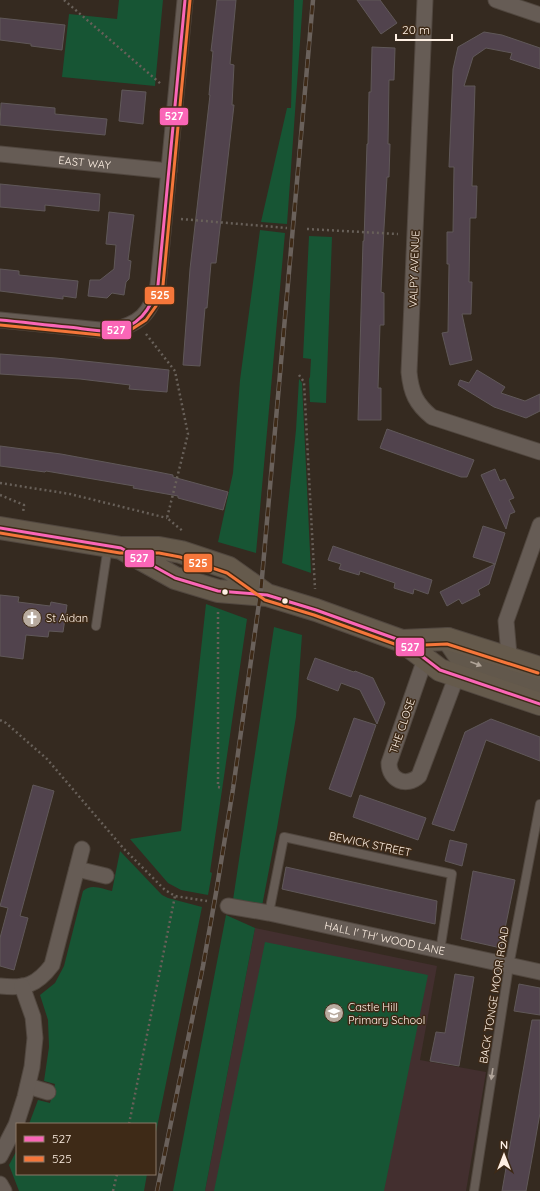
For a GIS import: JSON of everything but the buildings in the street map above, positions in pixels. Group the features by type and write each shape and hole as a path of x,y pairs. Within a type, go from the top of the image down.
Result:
{"highway":[{"path":"0,528 115,547 175,578 218,591 267,595 316,610 402,642 440,670 540,704"},
{"path":"402,642 448,639 510,667 540,668"}],"main road":[{"path":"510,667 540,686"}],"street":[{"path":"0,320 110,331 123,328 136,321 148,311 155,298 158,285 185,0"},
{"name":"VALPY AVENUE","path":"425,0 409,372 410,387 423,410 432,417 540,452"},
{"path":"496,0 540,15"},
{"name":"EAST WAY","path":"0,154 169,171"},
{"path":"510,667 506,621 540,525"},
{"name":"THE CLOSE","path":"426,659 389,763 391,773 394,778 400,781 411,781 419,776 457,675"},
{"path":"0,986 11,987 35,983 44,976 52,965 82,848"},
{"path":"77,869 106,876"},
{"name":"HALL I' TH' WOOD LANE","path":"228,906 269,913 540,972"},
{"path":"17,1123 28,1086 36,1038 32,1017 22,986"},
{"path":"28,1086 48,1092"},
{"path":"0,1156 16,1125"},
{"path":"0,1184 4,1191"}],"lane":[{"path":"96,626 115,547"},
{"name":"BACK TONGE MOOR ROAD","path":"474,1191 509,966 540,804"},
{"name":"BEWICK STREET","path":"269,913 284,837 452,874 440,951"}],"path":[{"path":"64,0 176,97"},
{"path":"165,217 287,228"},
{"path":"307,229 415,234"},
{"path":"136,321 175,371 188,434 167,518"},
{"path":"299,375 304,382 316,610"},
{"path":"0,484 70,494 167,518 185,533"},
{"path":"218,609 218,787 222,788"},
{"path":"0,720 6,723 47,759 124,849 165,890 175,896 207,901"},
{"path":"129,1123 175,896"},
{"path":"113,1191 118,1175"}],"shaded area":[{"name":"Castle Hill Primary School","path":"255,928 437,966 420,1060 486,1072 466,1191 205,1191"}],"green space":[{"path":"119,0 163,0 155,86 62,77 69,14 117,19"},
{"path":"294,0 303,0 287,224 261,222 287,108 291,108"},
{"path":"260,230 285,233 256,553 218,542 233,473 240,380"},
{"path":"309,236 332,237 326,403 310,402 309,379 311,359 303,358"},
{"path":"299,379 302,383 311,573 282,563 296,430"},
{"path":"206,604 247,619 210,872 212,873 208,895 181,890 168,883 130,839 181,831"},
{"path":"274,627 302,635 296,717 262,906 233,900"},
{"path":"120,851 162,895 202,907 156,1132 156,1123 29,1123 38,1100 50,1103 55,1084 44,1081 49,1047 48,1020 40,995 55,983 64,966 83,891 93,887 112,891"},
{"path":"226,915 255,928 205,1191 173,1191"},
{"name":"Castle Hill Primary School","path":"265,942 428,975 384,1191 214,1191"},
{"path":"16,1152 16,1175 147,1175 144,1191 19,1191 9,1165"}],"railway":[{"path":"157,1191 203,966 216,893 233,789 261,589 313,0"}],"transit line":[{"name":"527","path":"0,320 111,331 129,326 136,322 152,302 158,285 185,0"},
{"name":"525","path":"0,325 111,336 132,329 146,320 156,306 163,285 190,0"},
{"name":"527","path":"0,528 121,548 175,578 218,591 267,595 316,610 402,641 440,670 540,704"},
{"name":"525","path":"0,533 120,553 159,553 180,557 227,573 265,600 314,615 400,646 447,644 538,673"}],"place":[{"name":"St Aidan","path":"32,618"},
{"name":"Castle Hill Primary School","path":"334,1013"}]}
